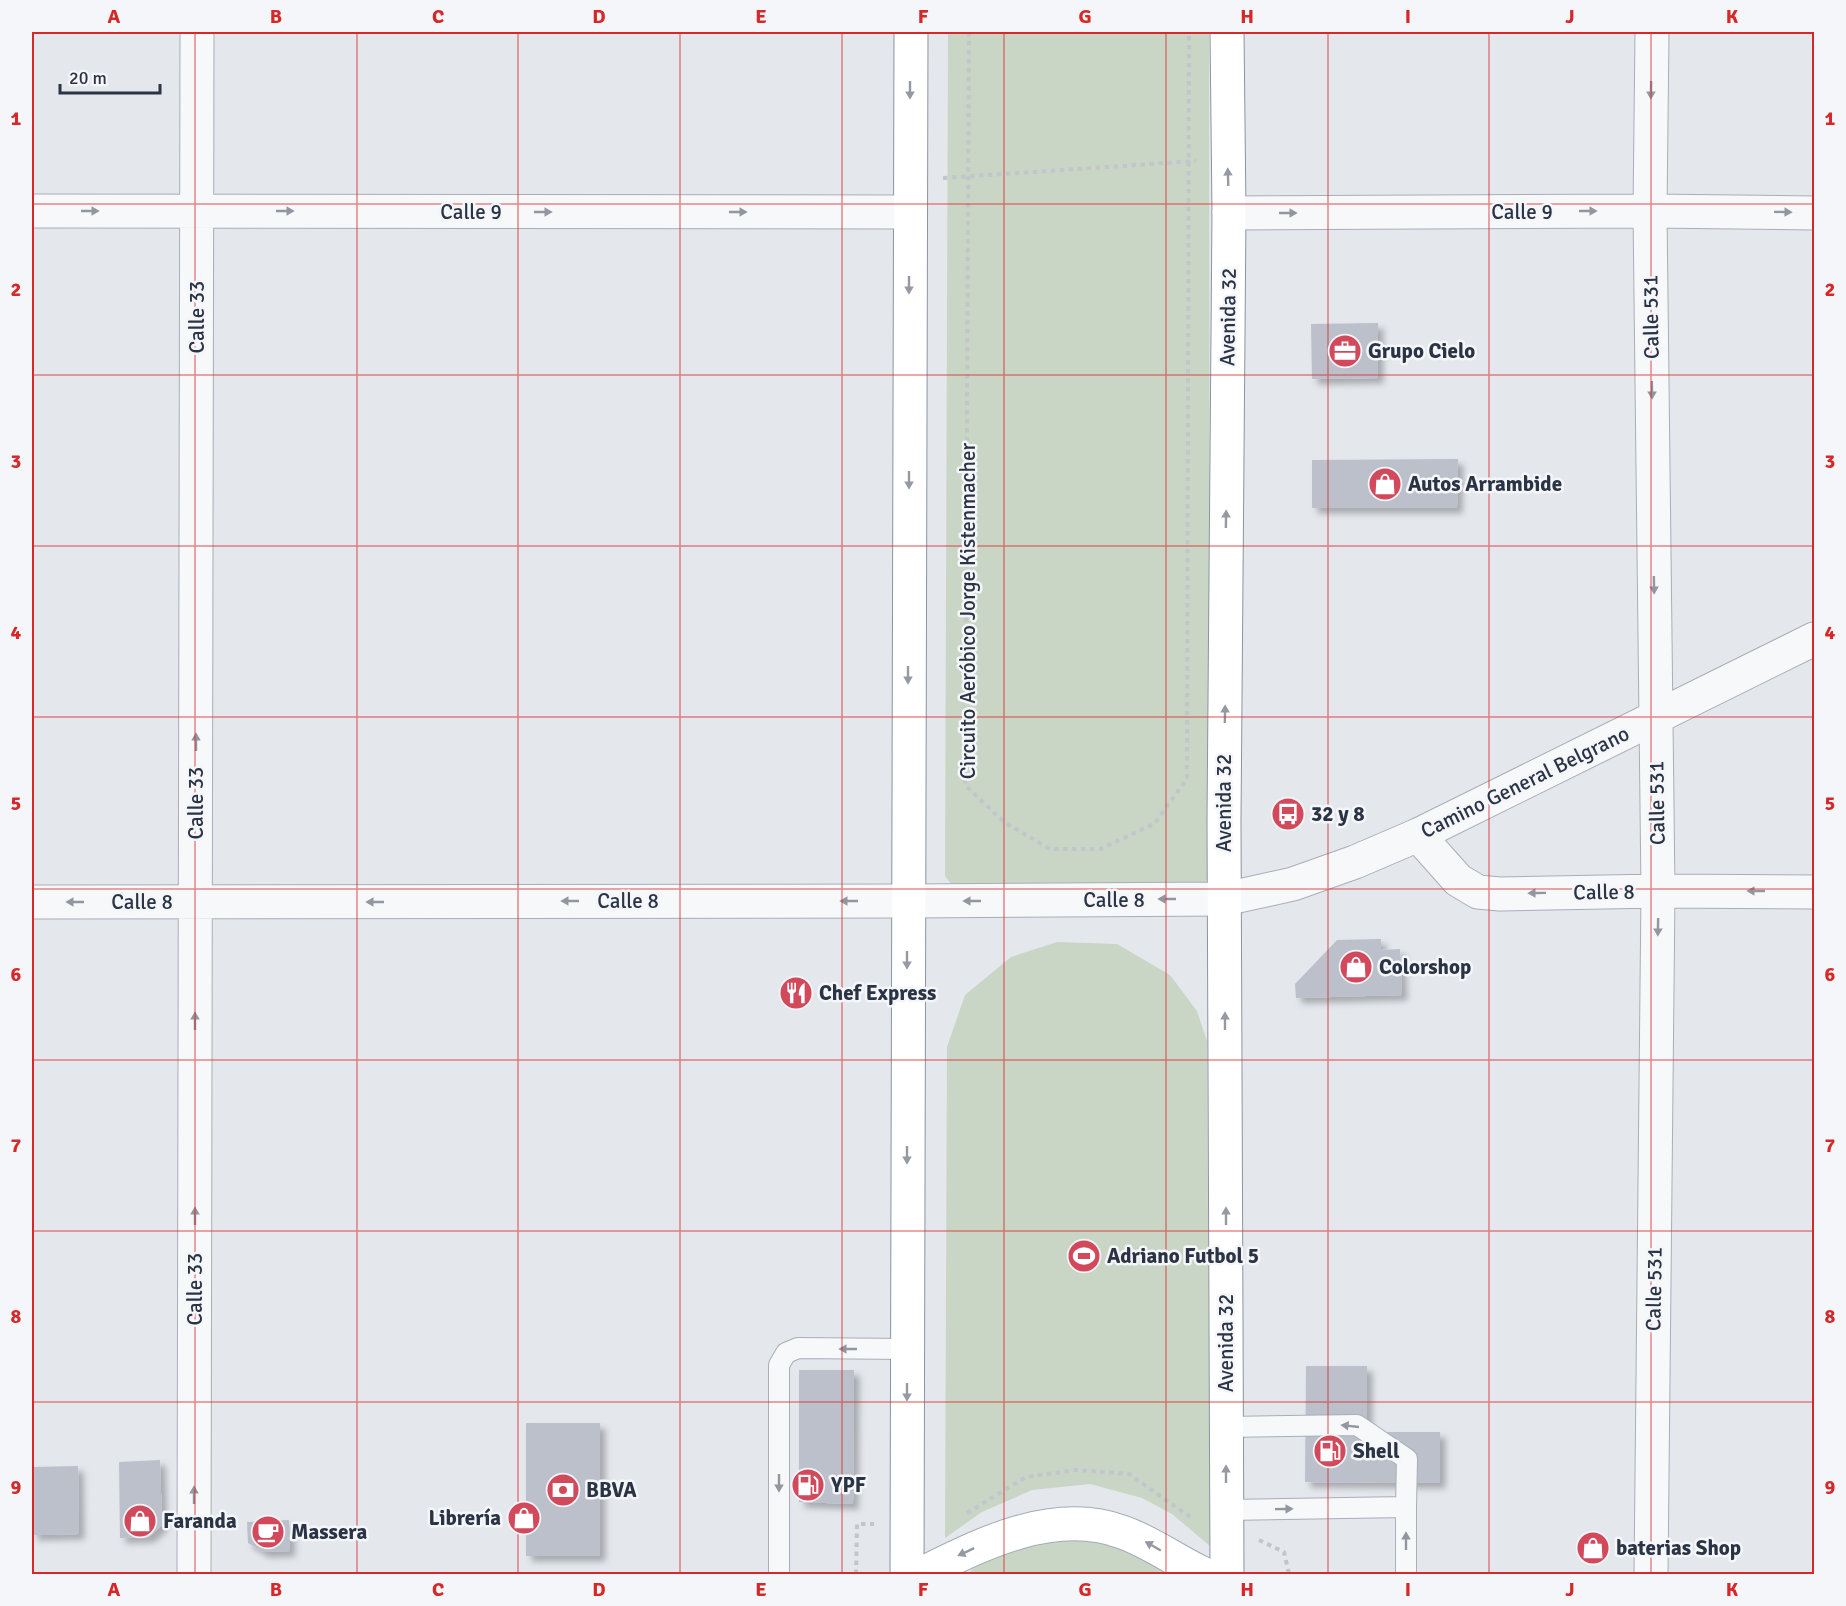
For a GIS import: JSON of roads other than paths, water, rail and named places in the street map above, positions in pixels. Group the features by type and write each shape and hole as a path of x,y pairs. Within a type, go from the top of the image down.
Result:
{"main road":[{"path":"907,1575 910,32"},
{"name":"Avenida 32","path":"1227,32 1229,213 1224,820 1227,1575"},
{"path":"921,1575 968,1550 994,1540 1038,1528 1072,1524 1102,1527 1142,1539 1204,1575"}],"street":[{"name":"Calle 33","path":"194,1575 197,32"},
{"name":"Calle 531","path":"1651,1575 1658,891 1650,211 1652,32"},
{"name":"Calle 9","path":"32,211 910,212"},
{"name":"Calle 9","path":"1229,213 1650,211 1815,213"},
{"name":"Camino General Belgrano","path":"1225,899 1293,884 1355,862 1419,835 1815,639"},
{"name":"Calle 8","path":"1419,835 1458,880 1478,892 1500,894 1658,891 1815,892"},
{"name":"Calle 8","path":"32,902 1225,899"}],"lane":[{"path":"779,1575 778,1365 786,1353 798,1348 907,1349"},
{"path":"1226,1427 1357,1425 1407,1459 1406,1575"},
{"path":"1226,1510 1406,1507"}],"place":[{"name":"Grupo Cielo","path":"1345,351"},
{"name":"Autos Arrambide","path":"1385,484"},
{"name":"32 y 8","path":"1288,814"},
{"name":"Colorshop","path":"1356,967"},
{"name":"Chef Express","path":"796,993"},
{"name":"Adriano Futbol 5","path":"1084,1256"},
{"name":"Shell","path":"1330,1451"},
{"name":"YPF","path":"808,1485"},
{"name":"BBVA","path":"563,1490"},
{"name":"Librería","path":"524,1518"},
{"name":"Faranda","path":"140,1521"},
{"name":"Massera","path":"268,1532"},
{"name":"baterias Shop","path":"1593,1548"}]}
